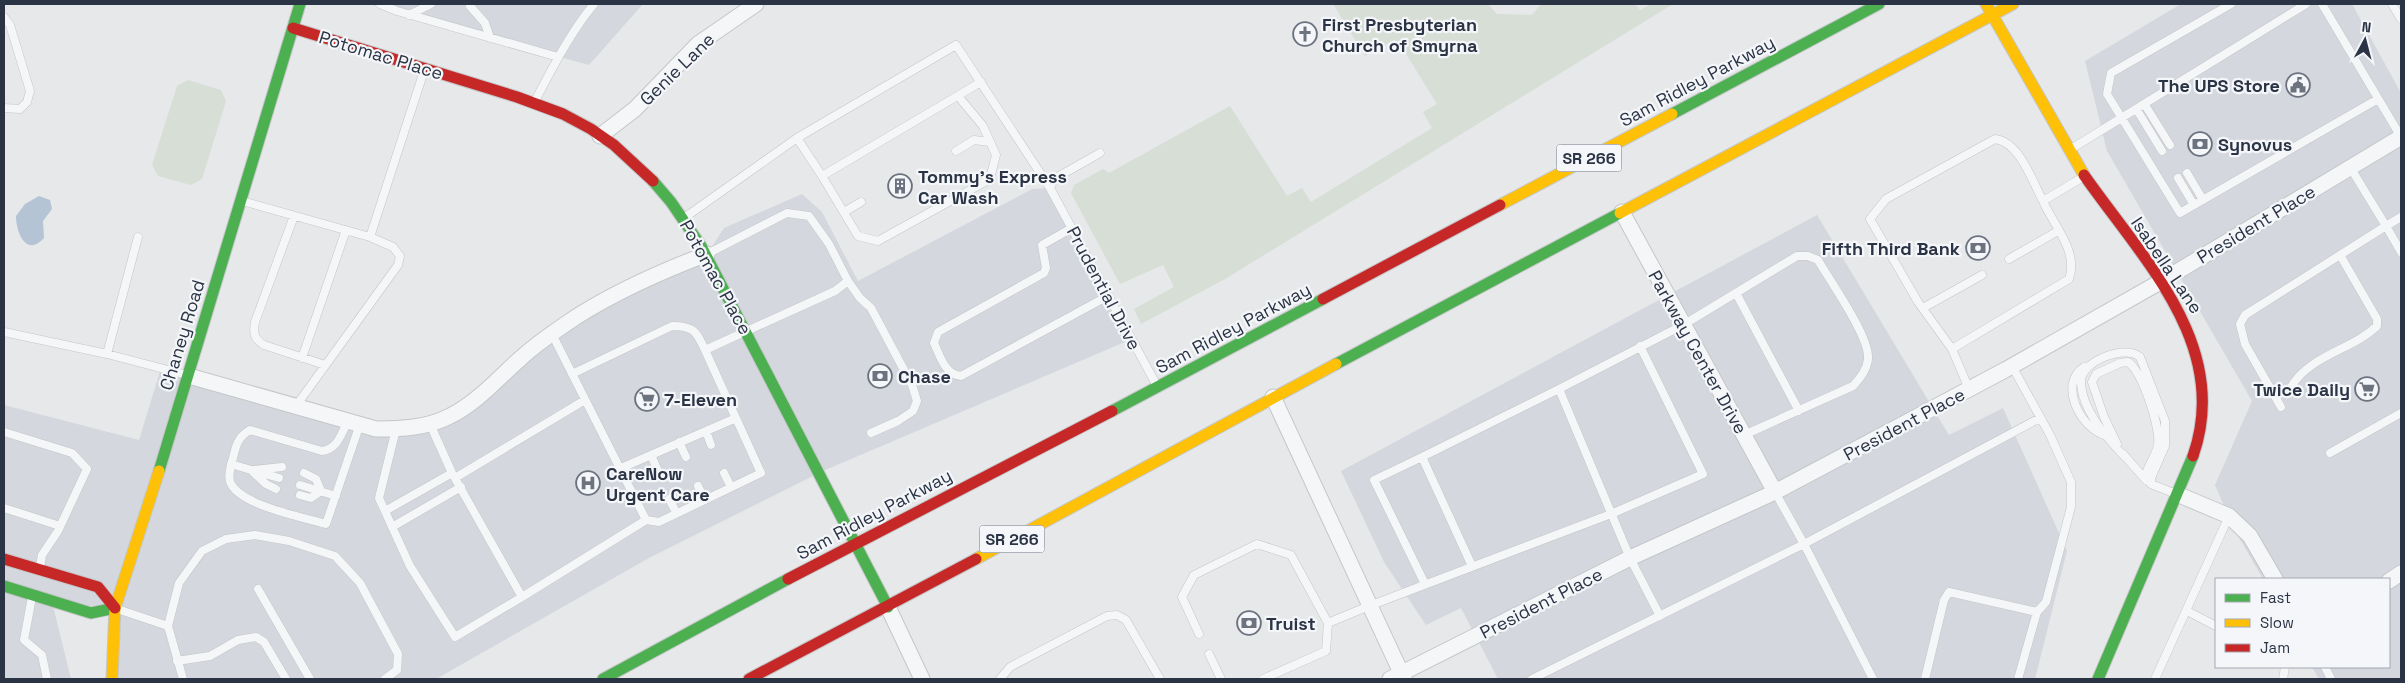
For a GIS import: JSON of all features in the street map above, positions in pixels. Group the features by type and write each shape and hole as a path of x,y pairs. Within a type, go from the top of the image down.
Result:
{"main road":[{"name":"Chaney Road","path":"112,679 115,608 189,376 300,4"},
{"name":"Sam Ridley Parkway","path":"603,679 855,543 1158,387 1879,4"},
{"name":"Isabella Lane","path":"1986,4 2085,176 2160,282 2188,328 2201,374 2203,398 2198,439 2178,494 2098,679"},
{"name":"SR 266","path":"749,679 888,607 1273,397 2013,4"},
{"name":"Potomac Place","path":"293,28 534,103 591,129 629,158 657,184 684,218 707,254 888,607"},
{"path":"4,559 98,587 115,608 91,613 4,586"}],"street":[{"name":"Genie Lane","path":"600,136 635,109 698,44 756,4"},
{"name":"President Place","path":"1398,677 1630,558 1775,492 2012,366 2160,282 2401,137"},
{"name":"Parkway Center Drive","path":"1622,212 1775,492"},
{"path":"189,376 376,429 396,429 430,424 451,416 478,397 523,355 577,317 667,269 707,254"},
{"path":"1273,397 1369,606 1398,677"},
{"path":"2178,494 2230,516 2250,536 2274,578"},
{"path":"33,595 40,569"},
{"path":"2390,580 2401,573"},
{"name":"Potomac Place","path":"888,607 922,679"}],"lane":[{"path":"380,4 409,15 558,57"},
{"path":"409,15 431,4"},
{"path":"534,103 558,57 581,20 594,4"},
{"path":"2231,4 2111,73 2107,94 2180,213 2378,99"},
{"path":"2069,150 2137,110 2306,4"},
{"path":"2322,4 2401,137"},
{"path":"2392,4 2401,19"},
{"path":"470,6 485,23 490,38"},
{"path":"4,17 10,25 30,91 27,102 20,109 4,108"},
{"name":"Prudential Drive","path":"796,138 956,45 1050,188 1158,387"},
{"path":"370,238 425,69"},
{"path":"822,176 981,82"},
{"path":"684,218 796,138 822,176 858,236 878,240 990,179 996,155 983,126 958,96"},
{"path":"2145,105 2170,146"},
{"path":"2137,110 2162,151"},
{"path":"1952,350 2069,278 2072,270 2072,256 2043,201 2015,150 2003,140 1995,139 1886,199 1870,219 1923,308 1952,350 1969,389"},
{"path":"956,151 974,140 990,142"},
{"path":"1050,188 1054,179 1100,153"},
{"path":"2350,167 2401,252"},
{"path":"2187,173 2204,200"},
{"path":"2043,201 2085,176"},
{"path":"2178,178 2194,204"},
{"path":"240,201 370,238 398,250 400,256 398,264 295,407"},
{"path":"844,212 861,202"},
{"path":"707,254 787,213 809,216 830,244 848,282 860,298 871,308 912,385 917,401 913,411 898,421 871,433"},
{"path":"294,216 255,322 254,335 257,341 264,345 325,365"},
{"path":"2282,407 2245,344 2240,324 2245,315 2401,217"},
{"path":"1072,228 1042,246 1046,268 1044,273 938,332 934,337 934,343 948,371 953,375 961,376 1108,296"},
{"path":"302,358 346,230"},
{"path":"2009,258 2058,232"},
{"path":"107,354 138,237"},
{"path":"2291,387 2297,376 2315,363 2378,326 2377,319 2340,255"},
{"path":"1425,584 1374,480 1559,389 1683,325 1797,256 1808,256 1818,260 1863,335 1868,358 1862,376 1853,386 1744,435"},
{"path":"1923,308 1982,274"},
{"path":"705,350 835,291 848,282"},
{"path":"1736,293 1799,411"},
{"path":"396,429 379,498 410,566 455,637 646,520 659,522 676,512 761,473 697,333 687,326 672,326 572,374"},
{"path":"4,332 107,354 189,376"},
{"path":"552,334 646,520"},
{"path":"1328,623 1425,584 1611,514 1703,474 1640,346"},
{"path":"2149,482 2165,446 2165,421 2140,357 2135,353 2124,351 2090,364 2082,375 2082,386 2092,415 2106,436 2149,482 2178,494"},
{"path":"2125,457 2112,434 2092,382 2096,374 2120,363 2128,362 2135,369 2156,420 2158,445 2146,472 2149,482"},
{"path":"2012,366 2071,482 2071,507 2046,602 2037,612 2018,679"},
{"path":"1559,389 1630,558 1660,616"},
{"path":"385,511 454,475 585,400"},
{"path":"2330,453 2401,413"},
{"path":"619,469 736,418"},
{"path":"1532,679 1804,544 2040,418"},
{"path":"354,423 336,496 326,524 265,507 248,499 232,485 229,479 237,443 242,434 250,430 322,451 330,450 336,446 354,423"},
{"path":"430,424 454,475 522,597"},
{"path":"706,431 712,445"},
{"path":"4,432 72,453 87,469 60,526 42,555 40,569"},
{"path":"679,442 686,457"},
{"path":"651,455 658,471"},
{"path":"1422,457 1472,566"},
{"path":"231,464 279,478"},
{"path":"251,470 276,466 282,467"},
{"path":"251,470 266,484 276,489"},
{"path":"304,473 316,479 321,491"},
{"path":"724,473 730,487"},
{"path":"300,485 336,496"},
{"path":"698,486 704,500"},
{"path":"392,527 461,487"},
{"path":"300,495 311,498 321,491"},
{"path":"1775,492 1804,544 1873,679"},
{"path":"669,500 676,512"},
{"path":"4,508 60,526"},
{"path":"2155,679 2230,516"},
{"path":"183,679 168,626 179,583 202,551 226,539 255,535 288,542 335,556 360,583 398,654 397,670 385,679"},
{"path":"1199,634 1182,596 1194,575 1257,544 1291,555 1328,623 1326,651 1263,679"},
{"path":"258,589 310,679"},
{"path":"1924,679 1944,600 1949,592 2037,612"},
{"path":"33,595 24,640 42,655 46,679"},
{"path":"115,608 168,626"},
{"path":"2187,611 2215,625"},
{"path":"1000,679 1010,666 1107,616 1118,615 1126,620 1160,679"},
{"path":"177,661 210,656 238,640 256,637 264,642 286,679"},
{"path":"1209,654 1221,679"}],"shaded area":[{"path":"369,4 643,4 589,65"},
{"path":"1333,4 1488,4 1497,14 1532,15 1541,4 1635,4 1640,10 1651,4 1673,4 1225,279 1141,324 1134,309 1174,287 1163,265 1120,284 1071,193 1074,185 1103,169 1109,173 1230,106 1287,196 1302,188 1311,202 1432,128 1423,112 1437,104 1403,49 1394,40 1365,56"},
{"path":"2181,4 2352,4 2401,93 2401,679 2319,679 2313,668 2390,668 2390,578 2262,578 2234,529 2215,485 2252,401 2107,151 2085,61"},
{"path":"188,80 221,90 226,101 202,179 191,185 158,176 152,165 177,86"},
{"path":"1050,188 1132,339 823,471 649,558 436,679 112,679 115,608 52,602 71,679 4,679 4,405 139,440 161,368 376,429 430,424 577,317 707,254 724,228 802,194 822,212 858,281 1032,189"},
{"path":"1817,215 1949,435 2003,408 2067,551 2035,679 1498,679 1461,608 1426,625 1384,562 1341,471"}],"water":[{"path":"39,196 50,200 52,209 43,221 44,238 32,245 27,244 20,235 16,216 25,204"}],"traffic: fast":[{"path":"159,471 300,4"},
{"path":"1672,114 1879,4"},
{"path":"653,181 671,202 701,246 888,607"},
{"path":"1336,364 1620,213"},
{"path":"1112,411 1323,299"},
{"path":"2098,679 2193,456"},
{"path":"603,679 788,579"},
{"path":"4,586 91,613 115,608"}],"traffic: slow":[{"path":"1986,4 2084,175"},
{"path":"1620,213 2013,4"},
{"path":"1500,205 1672,114"},
{"path":"976,559 1336,364"},
{"path":"112,679 115,608 159,471"}],"traffic: jam":[{"path":"293,28 517,97 563,114 591,129 614,145 653,181"},
{"path":"2084,175 2154,271 2175,305 2191,341 2201,377 2202,416 2193,456"},
{"path":"1323,299 1500,205"},
{"path":"788,579 1112,411"},
{"path":"4,559 98,587 115,608"},
{"path":"749,679 976,559"}],"place":[{"name":"First Presbyterian Church of Smyrna","path":"1305,34"},
{"name":"The UPS Store","path":"2298,85"},
{"name":"Synovus","path":"2200,144"},
{"name":"Tommy's Express Car Wash","path":"900,186"},
{"name":"Fifth Third Bank","path":"1978,248"},
{"name":"Chase","path":"880,376"},
{"name":"Twice Daily","path":"2367,389"},
{"name":"7-Eleven","path":"647,399"},
{"name":"CareNow Urgent Care","path":"588,483"},
{"name":"Truist","path":"1249,623"}]}
